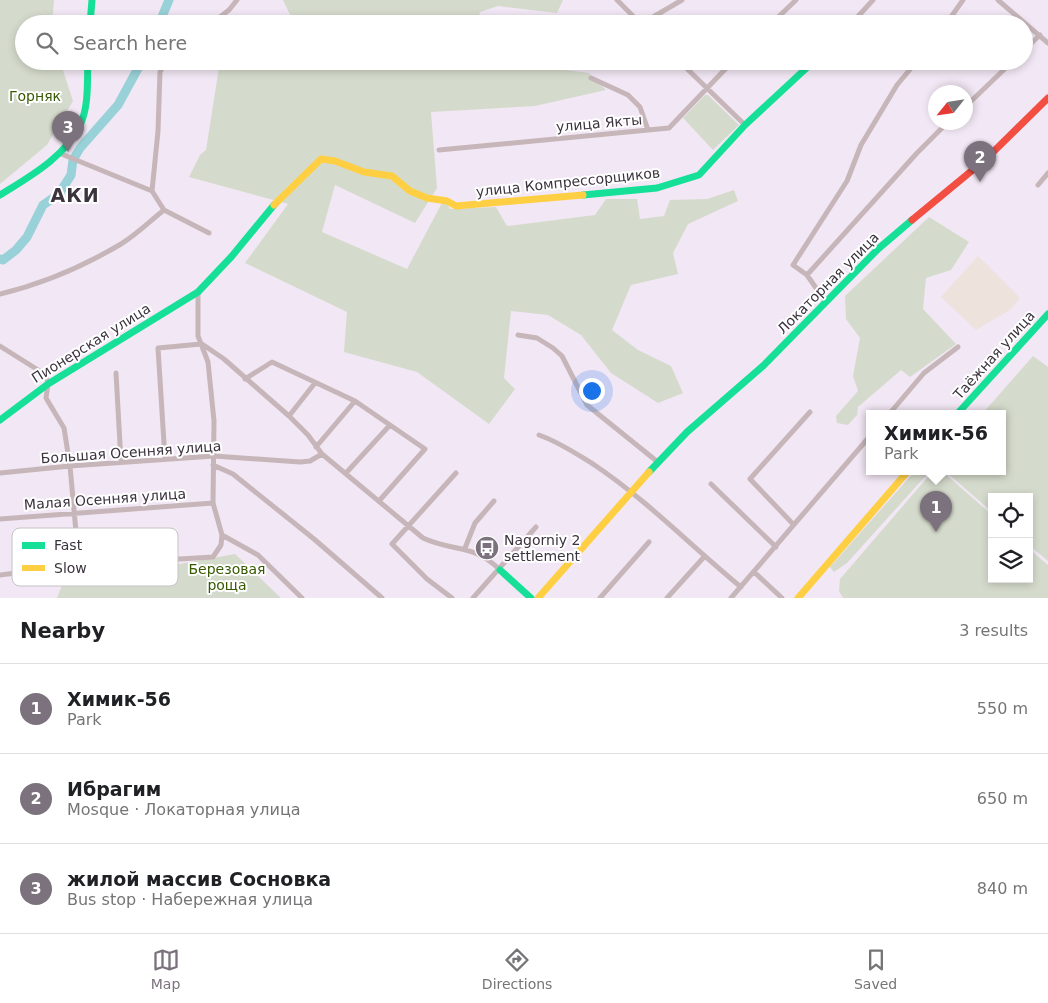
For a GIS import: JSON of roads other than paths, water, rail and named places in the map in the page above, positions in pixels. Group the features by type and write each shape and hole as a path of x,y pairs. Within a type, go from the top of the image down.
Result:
{"street":[{"path":"91,15 92,0"},
{"path":"223,15 237,0"},
{"path":"617,0 632,15"},
{"path":"656,15 682,0"},
{"path":"781,15 796,0"},
{"path":"859,15 873,0"},
{"path":"952,15 963,0"},
{"path":"998,0 1016,15"},
{"path":"1033,29 1048,43"},
{"path":"1033,42 1040,35"},
{"path":"0,195 59,153 80,124 86,98 88,70"},
{"path":"152,191 161,70"},
{"path":"688,70 745,125"},
{"name":"улица Якты","path":"439,150 669,128 724,70"},
{"name":"улица Компрессорщиков","path":"198,292 232,256 284,193 320,159 335,161 364,172 392,176 410,191 427,198 447,201 456,206 657,188 699,174 745,125 804,70"},
{"path":"825,301 807,276 793,264 847,180 861,145 887,102 910,70"},
{"path":"973,99 1003,70"},
{"path":"591,78 628,94 640,107 648,130"},
{"name":"Локаторная улица","path":"538,598 631,491 687,432 763,366 878,249 986,158 1048,98"},
{"path":"807,276 917,152 940,130"},
{"path":"59,153 152,191 164,210 209,233"},
{"path":"1038,185 1048,173"},
{"path":"0,294 29,287 58,275 122,243 164,210"},
{"path":"178,560 213,558 222,545 222,535 213,503 214,421 208,362 198,336 198,292"},
{"name":"Пионерская улица","path":"0,420 48,384 198,292"},
{"name":"Таёжная улица","path":"961,410 1048,314"},
{"path":"518,335 537,338 554,348 562,356 587,405 659,463"},
{"path":"165,459 158,348 201,344 224,359 289,416 308,435 322,454 408,526 436,544 465,548 488,558 531,598"},
{"path":"0,346 46,375 48,384 46,398 64,428 70,466 76,528"},
{"path":"893,410 924,373 958,347"},
{"path":"245,379 272,362 355,401 425,450 379,501"},
{"path":"116,373 121,462"},
{"path":"289,416 315,383"},
{"path":"316,447 355,401"},
{"path":"793,524 750,479 810,412"},
{"path":"346,473 390,425"},
{"path":"539,435 558,441 631,491 741,587"},
{"path":"731,598 866,441"},
{"name":"Большая Осенняя улица","path":"0,474 70,466 214,456 300,462 310,461 322,454"},
{"path":"214,465 233,474 314,539 382,598"},
{"path":"452,598 428,579 392,544 456,473"},
{"path":"798,598 905,475"},
{"path":"711,484 776,547"},
{"path":"465,548 475,523 494,501"},
{"name":"Малая Осенняя улица","path":"0,519 213,503"},
{"path":"473,598 536,528"},
{"path":"222,535 258,555 302,598"},
{"path":"600,598 649,542"},
{"path":"667,598 704,556"},
{"path":"754,572 782,598"}],"waterway":[{"path":"163,15 169,0"},
{"path":"0,259 3,260 16,250 27,237 43,205 59,194 71,175 73,160 80,148 118,105 137,70"}],"place":[{"name":"жилой массив Сосновка","path":"68,152"},
{"name":"Ибрагим","path":"980,182"},
{"name":"Химик-56","path":"936,532"},
{"name":"Nagorniy 2 settlement","path":"487,548"}],"district":[{"name":"АКИ","path":"75,195"}],"park label":[{"name":"Горняк","path":"35,96"},
{"name":"Березовая роща","path":"227,578"}]}
